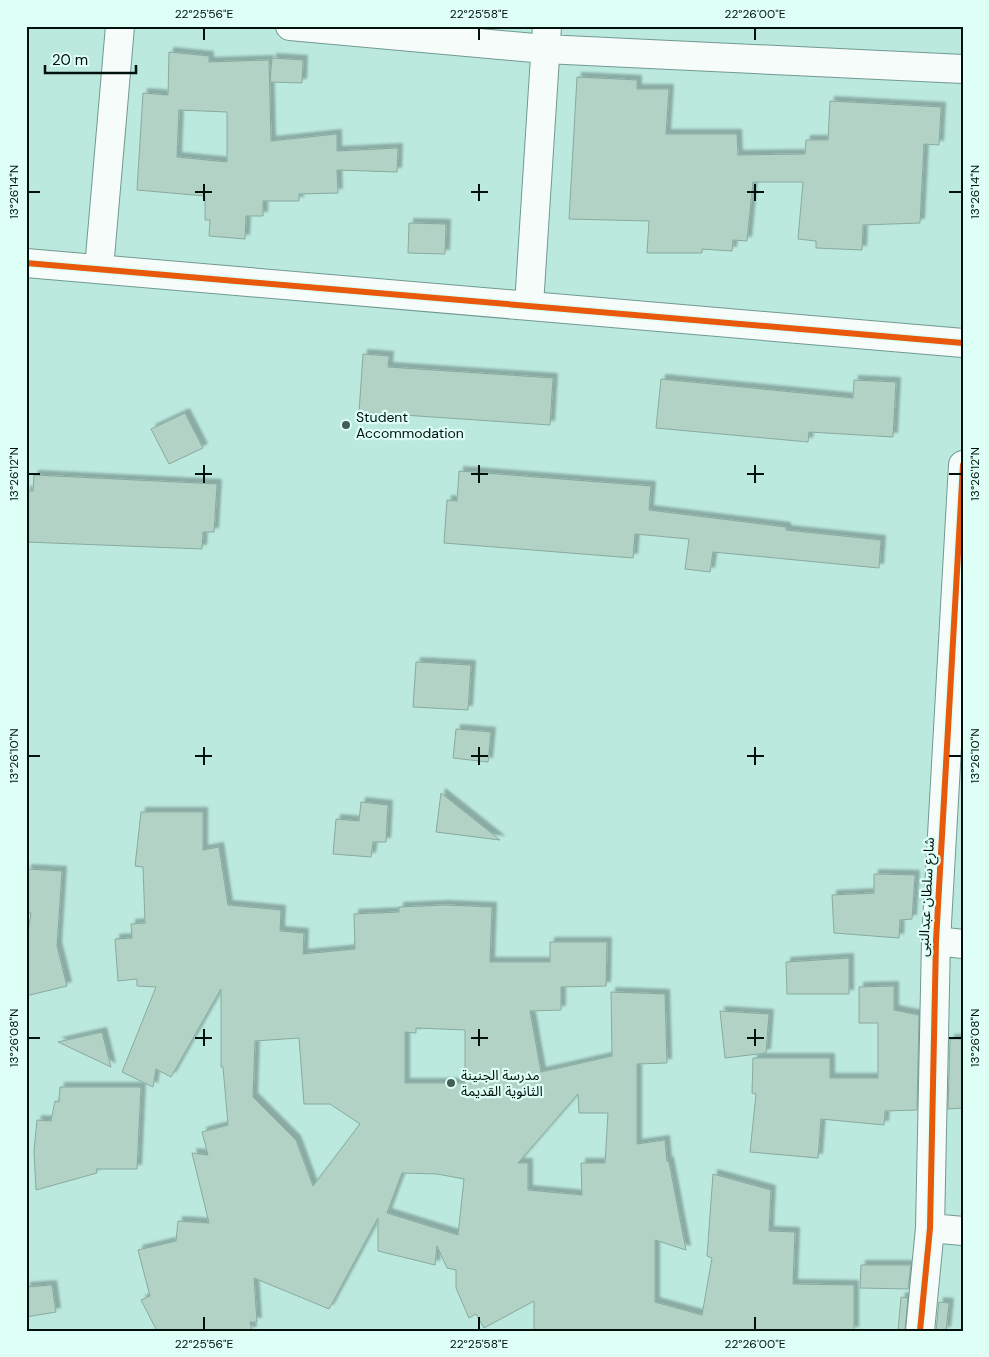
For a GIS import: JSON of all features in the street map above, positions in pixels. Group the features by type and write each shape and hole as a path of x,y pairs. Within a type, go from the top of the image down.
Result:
{"street":[{"path":"99,269 120,26"},
{"path":"290,26 546,38 963,69"},
{"path":"529,304 546,38"},
{"path":"26,263 963,342"},
{"name":"شارع سلطان عبدالنبى","path":"920,1331 930,1228 936,941 963,465"},
{"path":"936,941 963,944"},
{"path":"930,1228 963,1231"}],"building":[{"path":"169,52 209,56 209,62 269,60 271,141 337,134 337,151 398,148 397,172 337,170 338,193 299,194 299,201 263,201 263,216 246,216 245,239 209,236 210,220 205,220 205,196 137,190 143,93 168,95","holes":["179,110 227,112 227,162 177,157"]},
{"path":"272,58 303,60 302,83 270,82"},
{"path":"577,77 637,80 637,89 669,89 666,134 737,134 738,155 805,154 806,140 828,140 830,101 941,107 939,145 924,144 920,223 863,225 862,250 816,248 816,241 798,239 803,182 753,182 747,241 733,240 732,251 702,249 702,253 647,253 649,221 569,219"},
{"path":"409,223 446,224 445,254 408,253"},
{"path":"363,354 389,356 388,367 553,378 550,425 359,412"},
{"path":"661,379 853,398 854,380 896,382 893,437 809,432 808,442 656,428"},
{"path":"185,413 203,448 169,464 151,429"},
{"path":"459,471 651,486 649,510 786,527 786,530 881,540 879,568 713,552 710,572 685,569 689,539 635,534 633,558 444,543 447,500 457,501"},
{"path":"34,475 217,484 214,532 203,532 202,549 26,542 26,491 33,491"},
{"path":"416,662 471,665 468,710 413,707"},
{"path":"456,729 491,732 488,762 453,758"},
{"path":"441,793 500,840 436,832"},
{"path":"361,802 388,805 386,842 373,842 371,857 333,854 336,819 359,821"},
{"path":"141,812 203,812 203,850 219,847 228,905 281,910 280,931 304,933 303,954 355,949 354,914 399,912 399,907 445,905 492,907 490,962 550,962 550,942 607,942 606,986 561,987 561,1010 530,1011 541,1072 612,1056 611,992 665,994 667,1063 637,1064 637,1144 665,1140 667,1161 669,1162 686,1250 655,1240 655,1302 702,1315 712,1258 707,1256 713,1174 771,1190 769,1231 795,1232 793,1284 854,1285 854,1331 534,1331 534,1301 484,1328 476,1314 469,1318 456,1288 456,1270 447,1268 437,1246 435,1265 378,1251 378,1218 329,1309 254,1278 257,1322 250,1322 252,1331 157,1331 141,1300 150,1296 138,1250 176,1241 178,1221 209,1223 192,1153 208,1155 202,1132 228,1125 223,1067 221,1067 221,989 171,1077 156,1069 153,1087 122,1072 156,987 137,986 137,979 118,981 115,939 132,938 131,924 145,923 143,867 135,866","holes":["416,1028 465,1030 465,1083 405,1083 405,1032 416,1033","299,1038 304,1104 330,1104 360,1124 313,1186 296,1140 253,1097 255,1041","578,1094 579,1113 608,1113 605,1163 581,1163 582,1195 528,1190 528,1163 518,1163","402,1173 437,1174 464,1179 458,1235 387,1213"]},
{"path":"27,869 62,871 57,946 67,986 26,996 26,945 31,913 26,913"},
{"path":"874,874 915,875 912,919 900,920 899,938 834,933 832,895 874,893"},
{"path":"849,958 849,994 787,994 786,962"},
{"path":"894,986 894,1010 919,1015 917,1110 885,1111 884,1125 821,1119 818,1158 750,1152 756,1094 752,1093 753,1058 830,1058 830,1078 878,1078 878,1023 859,1023 859,987"},
{"path":"720,1011 769,1014 766,1053 725,1058"},
{"path":"102,1032 111,1067 58,1042"},
{"path":"950,1039 963,1039 963,1108 948,1109"},
{"path":"60,1087 141,1087 137,1169 96,1169 97,1173 36,1190 34,1151 37,1120 51,1121 55,1101 59,1102"},
{"path":"861,1265 911,1265 908,1289 860,1288"},
{"path":"52,1285 56,1312 26,1317 26,1287"},
{"path":"901,1297 908,1298 905,1331 898,1331"},
{"path":"939,1302 949,1303 946,1331 936,1331"}],"cycle path":[{"path":"26,263 963,343"},
{"path":"920,1331 930,1228 936,941 963,465"}],"place":[{"name":"Student Accommodation","path":"346,425"},
{"name":"مدرسة الجنينة الثانوية القديمة","path":"451,1083"}]}
